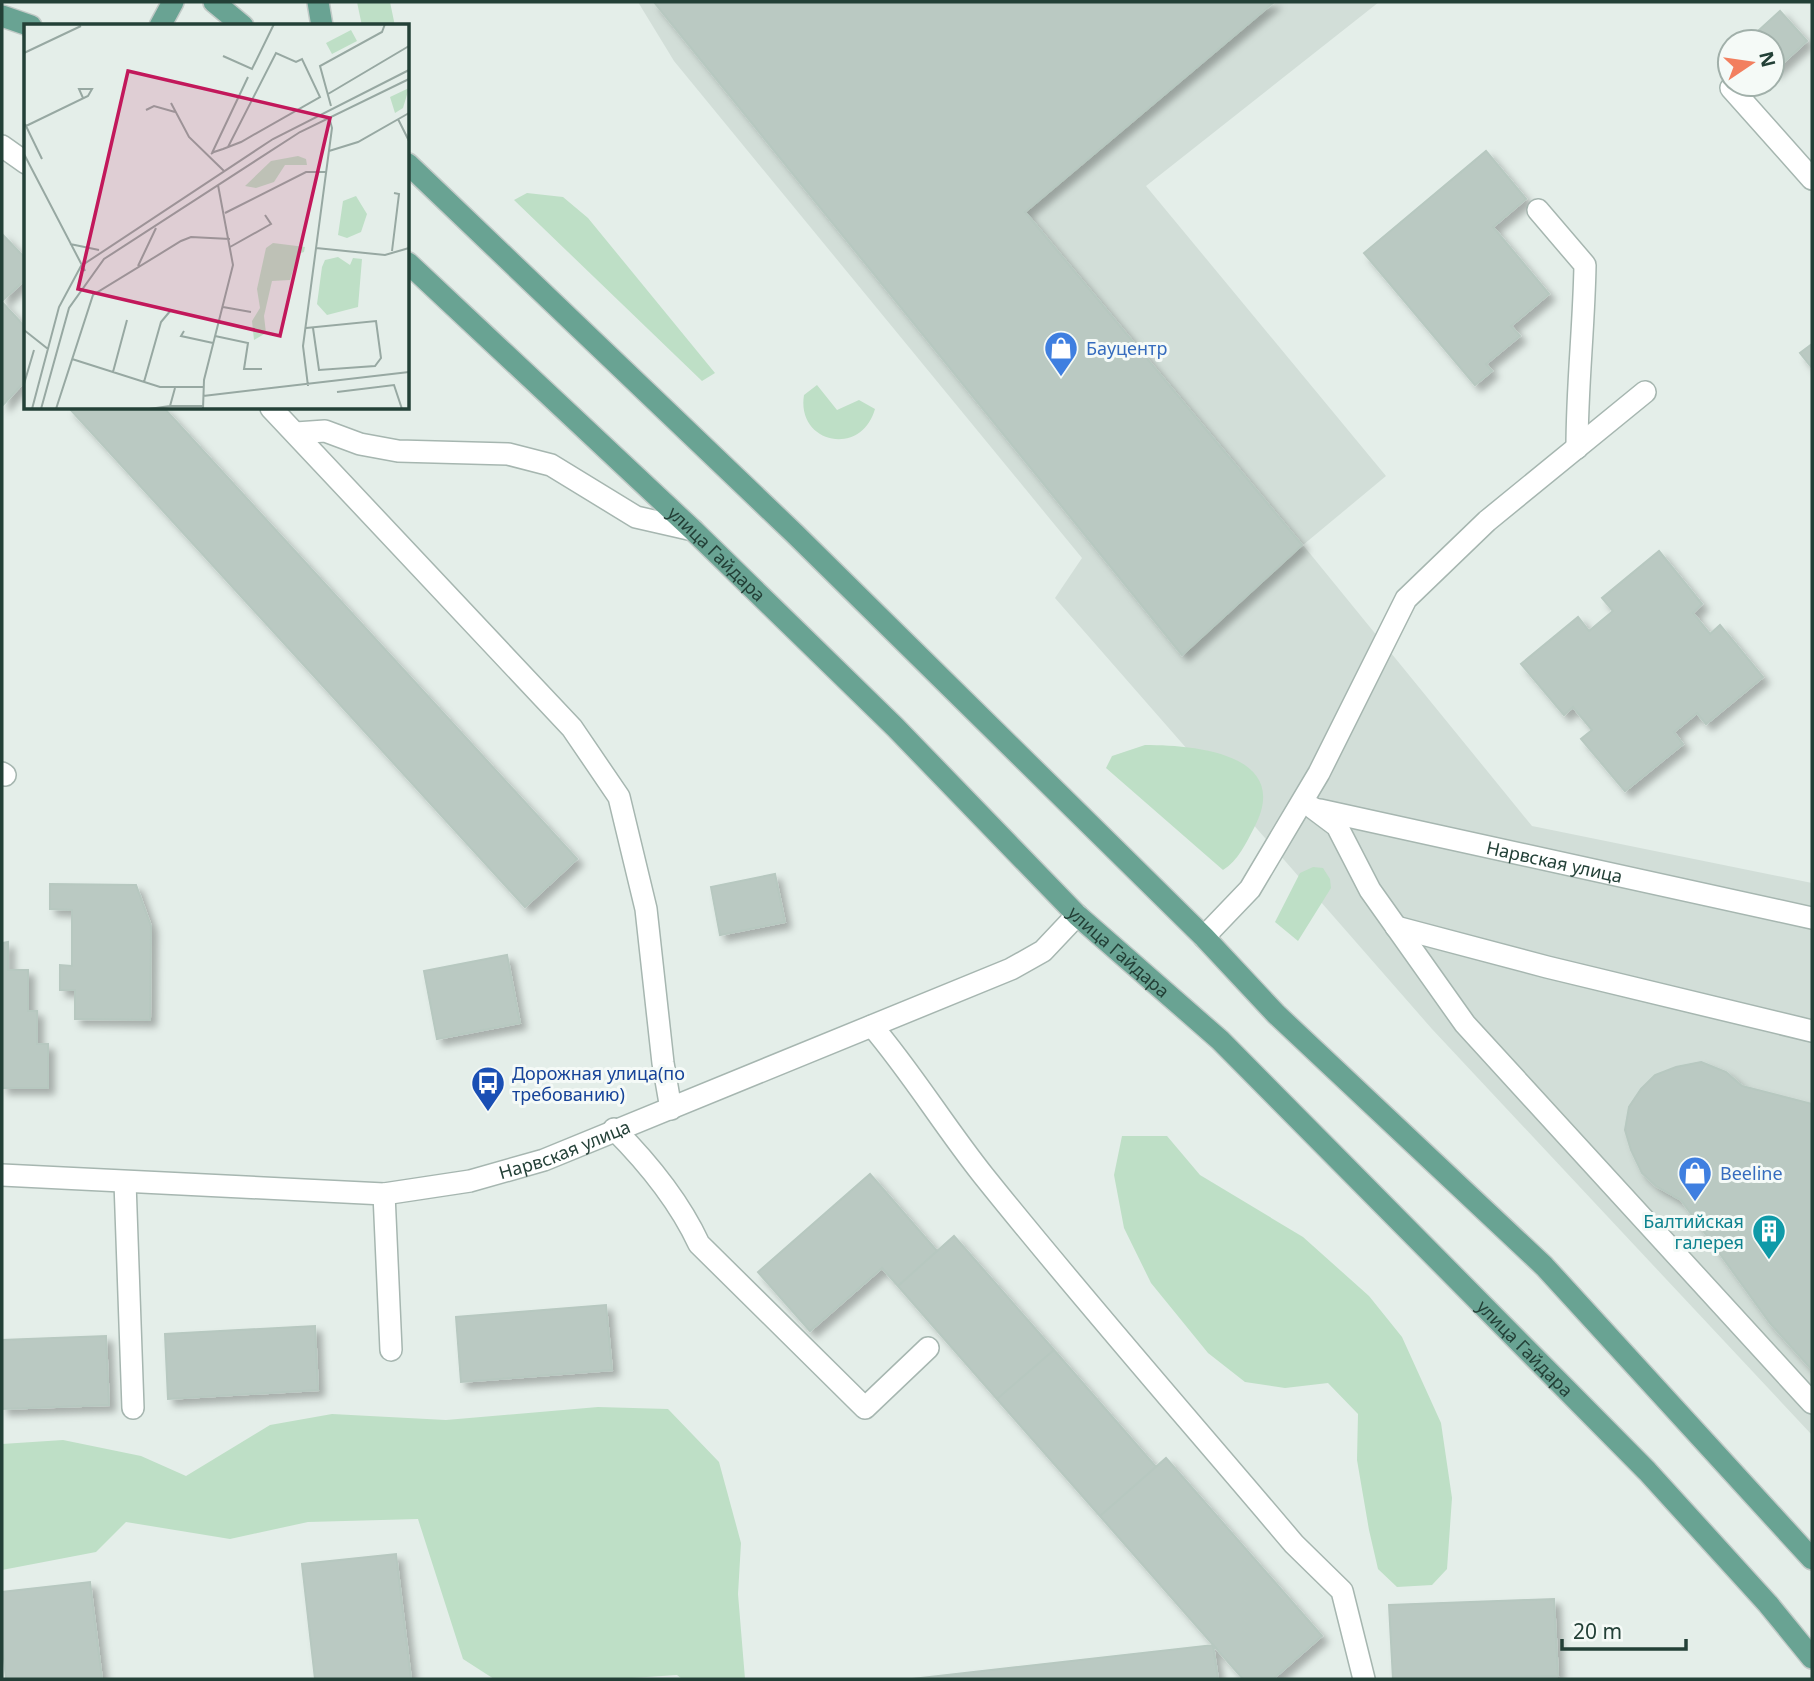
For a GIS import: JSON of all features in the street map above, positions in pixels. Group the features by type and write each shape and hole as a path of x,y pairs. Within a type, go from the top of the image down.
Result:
{"main road":[{"path":"161,24 173,2"},
{"path":"214,2 241,24"},
{"path":"318,2 322,24"},
{"path":"2,16 25,24"},
{"path":"410,166 795,534 1204,937 1276,1014 1544,1266 1812,1559"},
{"name":"улица Гайдара","path":"410,265 693,530 895,727 1077,915 1220,1040 1647,1471 1812,1658"}],"street":[{"path":"1740,98 1812,179"},
{"path":"2,146 24,162"},
{"path":"1538,210 1585,265 1583,342 1577,379 1577,448"},
{"path":"1204,937 1250,889 1305,808 1319,773 1406,599 1487,521 1645,392"},
{"path":"273,410 572,728 619,797 646,909 663,1063 671,1109"},
{"path":"296,433 325,431 360,444 398,451 508,454 551,465 636,517 693,530"},
{"path":"1305,808 1336,826 1370,890 1465,1024 1812,1403"},
{"name":"Нарвская улица","path":"1305,808 1812,918"},
{"name":"Нарвская улица","path":"2,1175 384,1194 470,1181 544,1160 614,1129 671,1109 1011,969 1043,951 1077,915"},
{"path":"1396,927 1812,1031"},
{"path":"872,1026 991,1185 1294,1544 1342,1591 1364,1679"},
{"path":"614,1129 640,1155 690,1224 699,1244 865,1408 928,1348"},
{"path":"125,1182 133,1408"},
{"path":"384,1194 391,1350"}],"shaded area":[{"path":"638,2 1379,2 1146,186 1386,476 1303,545 1532,826 1812,883 1812,1435 1432,1029 1055,598 1082,558 674,61"}],"green space":[{"path":"357,2 390,2 395,24 362,24"},
{"path":"527,193 563,197 588,218 715,373 702,381 514,200"},
{"path":"817,385 837,410 859,400 875,409 868,424 857,434 844,439 819,433 810,424 804,411 804,395"},
{"path":"1145,745 1211,751 1232,758 1250,769 1261,783 1263,803 1254,828 1237,857 1223,870 1106,768 1112,756"},
{"path":"1313,867 1323,868 1330,879 1331,888 1298,941 1275,922 1300,873"},
{"path":"1122,1136 1167,1136 1200,1175 1303,1237 1369,1296 1402,1337 1441,1423 1452,1498 1447,1569 1432,1585 1397,1587 1378,1569 1357,1460 1358,1414 1328,1383 1285,1388 1245,1382 1208,1353 1151,1283 1124,1228 1114,1175"},
{"path":"598,1407 668,1409 719,1462 741,1543 738,1594 745,1679 682,1679 677,1675 617,1679 494,1679 463,1659 418,1519 308,1522 230,1539 126,1522 96,1552 2,1570 2,1444 63,1440 141,1456 186,1476 270,1425 332,1414 446,1420"}],"building":[{"name":"Бауцентр","path":"654,2 1274,2 1025,212 1302,545 1182,655"},
{"path":"1780,11 1807,41 1786,60 1786,28 1761,28"},
{"path":"1486,151 1526,199 1493,227 1549,294 1511,326 1520,336 1486,364 1492,371 1475,385 1364,253"},
{"path":"2,234 24,257 24,281 2,301"},
{"path":"2,302 24,326 24,382 3,405"},
{"path":"1812,344 1812,368 1800,353"},
{"path":"71,410 166,410 577,859 525,907"},
{"path":"1659,551 1702,604 1693,613 1710,634 1720,625 1763,677 1706,724 1697,713 1674,732 1683,744 1625,791 1581,739 1592,730 1573,707 1564,715 1521,664 1578,617 1589,631 1613,611 1602,598"},
{"path":"775,874 785,922 720,935 711,887"},
{"path":"50,884 136,885 151,926 150,1020 75,1019 75,990 60,990 60,965 72,966 72,910 50,909"},
{"path":"8,942 8,970 28,970 28,1011 37,1011 37,1044 48,1044 48,1088 2,1088 2,943"},
{"path":"507,955 520,1023 437,1039 424,971"},
{"name":"Балтийская галерея","path":"1701,1062 1726,1072 1742,1086 1812,1104 1812,1370 1770,1323 1681,1200 1656,1186 1642,1173 1631,1150 1625,1130 1629,1107 1641,1089 1655,1075"},
{"path":"870,1174 937,1251 898,1286 882,1268 810,1331 758,1272"},
{"path":"954,1236 1054,1350 997,1399 898,1286"},
{"path":"606,1305 612,1370 461,1382 456,1317"},
{"path":"315,1326 318,1390 168,1399 165,1334"},
{"path":"106,1336 109,1405 2,1409 2,1340"},
{"path":"1054,1350 1156,1467 1100,1516 997,1399"},
{"path":"1166,1458 1322,1636 1273,1679 1243,1679 1100,1516"},
{"path":"396,1554 411,1679 315,1679 302,1564"},
{"path":"90,1582 102,1679 6,1679 2,1639 2,1592"},
{"path":"1554,1599 1558,1676 1393,1679 1389,1605"},
{"path":"1213,1645 1218,1679 912,1679"}],"place":[{"name":"Бауцентр","path":"1061,378"},
{"name":"Дорожная улица(по требованию)","path":"488,1113"},
{"name":"Beeline","path":"1695,1203"},
{"name":"Балтийская галерея","path":"1769,1261"}]}
